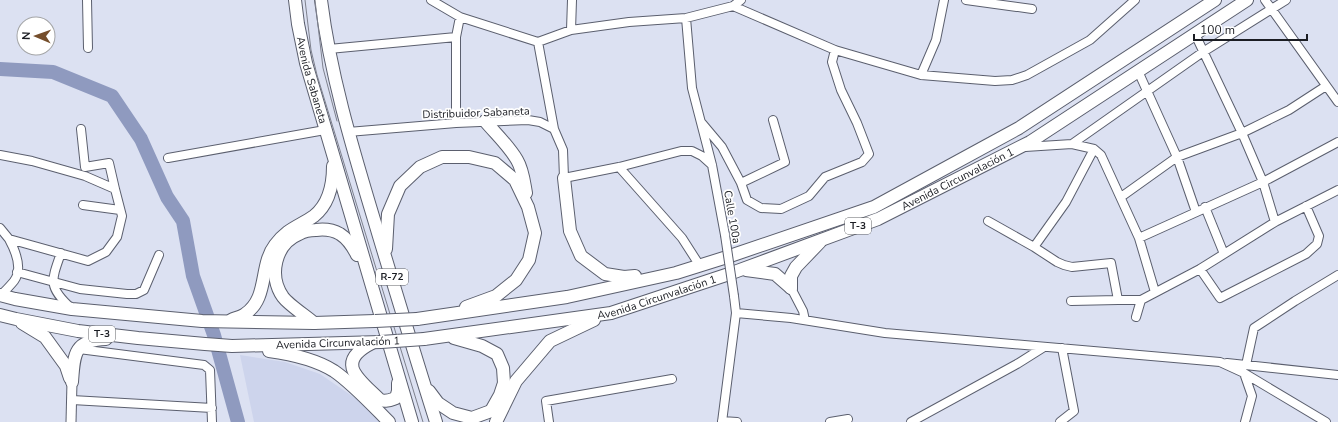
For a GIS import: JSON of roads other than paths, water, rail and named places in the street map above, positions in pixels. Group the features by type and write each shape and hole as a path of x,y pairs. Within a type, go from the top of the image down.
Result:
{"main road":[{"name":"Avenida Sabaneta","path":"295,0 298,24 306,62 334,159"},
{"name":"Avenida Sabaneta","path":"321,0 329,49 348,132"},
{"name":"Avenida Circunvalación 1","path":"0,295 72,309 202,321 314,323 375,321 442,316 567,297 676,272 700,266 874,207 1019,128 1215,0"},
{"name":"Avenida Circunvalación 1","path":"0,315 78,331 232,346 377,342 447,337 611,313 742,269 878,219 1030,142 1247,0"},
{"path":"442,316 496,296 516,280 529,260 535,233 528,207 523,176 518,161 503,140 485,121"},
{"name":"R-72","path":"348,132 436,422"},
{"path":"386,258 388,214 400,186 420,167 442,157 469,157 495,163 515,180 528,207"},
{"name":"R-72","path":"334,159 412,422"},
{"path":"224,322 244,314 252,308 263,287 266,267 274,246 290,229 314,215 322,208 330,193 334,159"},
{"path":"564,178 570,231 581,256 605,274 624,277 676,272"},
{"path":"314,323 284,297 278,284 275,272 276,260 290,239 309,230 325,229 340,234 352,245 369,279"},
{"path":"791,288 791,276 796,267 823,239"},
{"path":"742,269 775,274 791,288"},
{"path":"496,422 516,381 550,341 568,331 611,313"},
{"path":"16,319 45,337 66,366 72,382"},
{"path":"424,384 438,403 453,413 472,418 491,411 500,395 504,383 503,368 497,354 482,346 447,337"},
{"path":"72,382 74,361 79,349 85,342 94,340 138,338"},
{"path":"377,342 363,348 355,355 352,361 352,369 356,377 380,400 384,401 396,398 398,391 398,379"},
{"path":"232,346 291,354 317,363 334,372 362,395 389,422"}],"street":[{"path":"86,0 88,48"},
{"path":"431,0 460,17 538,42 572,30 629,22 686,18 733,6 741,0"},
{"path":"572,0 572,30"},
{"path":"921,75 936,40 944,0"},
{"path":"966,0 1032,9"},
{"path":"733,6 835,50 921,75 995,81 1012,80 1027,76 1090,40 1135,0"},
{"path":"1266,0 1338,102"},
{"path":"1072,144 1146,90 1286,0"},
{"path":"456,123 456,37 460,17"},
{"name":"Calle 100a","path":"686,18 692,88 712,165 725,235 736,313 722,421"},
{"path":"1195,34 1242,133 1263,182 1275,222"},
{"path":"329,49 456,37"},
{"path":"538,42 554,130 563,150 564,178 619,167 681,151 692,151 702,156 712,165"},
{"path":"700,120 722,147 741,183 746,200 760,208 781,209 810,196 825,176 862,162 869,154 857,123 841,90 832,62 835,50"},
{"path":"1138,71 1177,157 1196,212"},
{"path":"1121,197 1177,157 1242,133 1289,110 1326,86"},
{"name":"Distribuidor Sabaneta","path":"348,132 485,121 528,120 540,122 554,130"},
{"path":"741,183 785,162 773,120"},
{"path":"81,129 85,176"},
{"path":"168,158 325,130"},
{"path":"1139,238 1263,182 1338,142"},
{"path":"1016,148 1072,144 1094,149 1101,155 1139,238 1155,292"},
{"path":"1034,247 1066,202 1094,149"},
{"path":"0,155 32,161 85,176 115,189"},
{"path":"9,238 88,261 106,252 117,237 122,216 108,164 85,166"},
{"path":"619,167 682,238 700,266"},
{"path":"1071,301 1141,300 1200,269 1275,222 1338,190"},
{"path":"83,205 120,210"},
{"path":"1200,269 1220,298 1306,254 1317,244 1319,236 1306,206"},
{"path":"1205,208 1224,254"},
{"path":"988,221 1064,265 1072,266 1111,263 1118,300"},
{"path":"0,228 9,238 15,250 17,260 15,280 0,295"},
{"path":"61,254 53,282 59,298 72,309"},
{"path":"17,272 80,289 136,294 144,290 159,255"},
{"path":"1245,422 1252,396 1245,369 1254,328 1294,301 1338,275"},
{"path":"791,288 803,311 805,320"},
{"path":"1136,317 1141,300"},
{"path":"736,313 805,320 885,333 1220,362 1245,369 1338,375"},
{"path":"911,422 1017,364 1044,347"},
{"path":"1060,422 1074,411 1062,348"},
{"path":"79,349 204,365 210,370 212,422"},
{"path":"1245,369 1326,422"},
{"path":"549,422 546,401 672,379"},
{"path":"71,422 72,382"},
{"path":"72,400 212,408"},
{"path":"830,422 848,419"},
{"path":"722,421 736,422"}],"waterway":[{"path":"0,69 53,72 112,96 141,139 167,197 183,221 193,276 214,335 238,422"}],"tram line":[{"path":"305,0 311,50 317,75 423,422"},
{"path":"315,0 323,68 337,121"}]}
